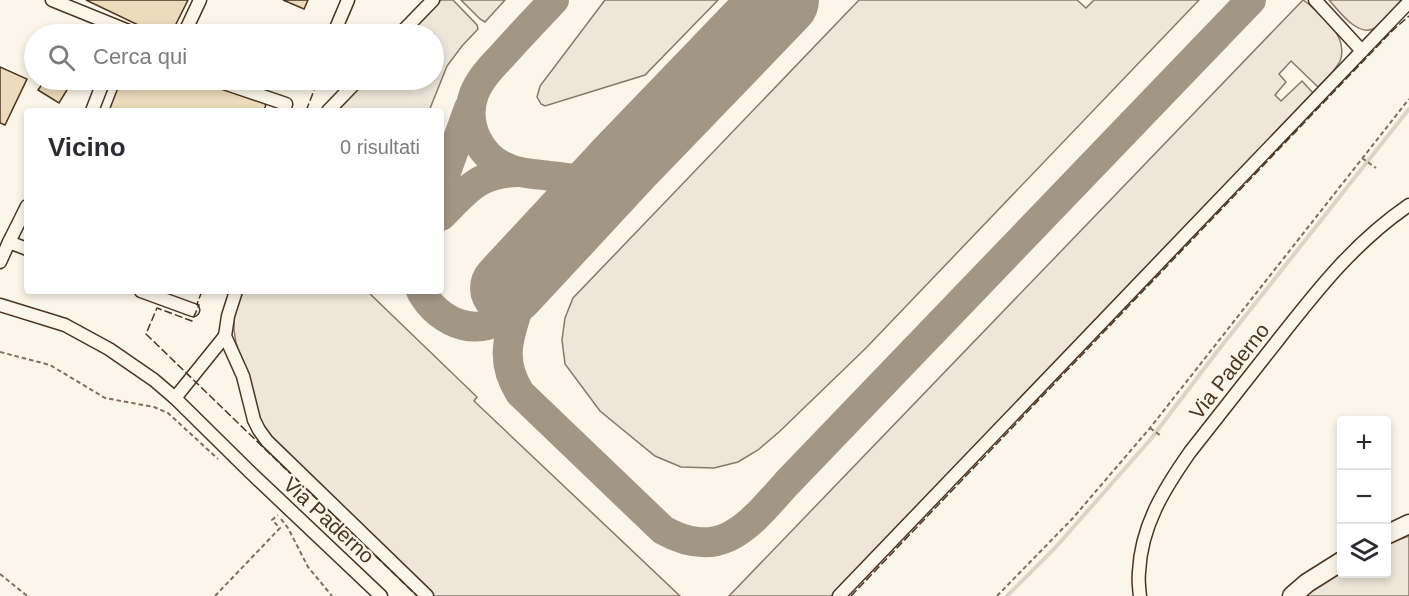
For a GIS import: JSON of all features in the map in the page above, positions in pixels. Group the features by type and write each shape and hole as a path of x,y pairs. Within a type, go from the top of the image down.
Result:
{"highway":[{"path":"1391,533 1409,524"},
{"path":"1292,596 1337,564"}],"street":[{"path":"52,0 111,24"},
{"path":"189,24 200,0"},
{"path":"338,24 348,0"},
{"path":"410,24 433,0"},
{"path":"1315,0 1362,51"},
{"path":"839,596 1409,2"},
{"path":"93,108 100,90"},
{"path":"244,90 286,104 285,108"},
{"path":"331,108 348,90"},
{"name":"Via Paderno","path":"1140,596 1139,572 1149,521 1172,477 1327,278 1363,242 1409,205"},
{"path":"0,262 24,212"},
{"path":"9,243 24,248"},
{"path":"153,294 193,310"},
{"path":"175,398 225,336 235,294"},
{"name":"Via Paderno","path":"0,304 65,325 109,349 154,380 381,596"},
{"path":"225,336 243,376 254,420 267,441 427,596"}],"path":[{"path":"997,596 1073,518 1152,429 1409,99"},
{"path":"1362,158 1376,168"},
{"path":"0,352 50,365 105,398 154,407 168,413 221,461"},
{"path":"1152,429 1161,436"},
{"path":"215,596 280,528 272,520 278,514 288,528 308,567 332,596"},
{"path":"0,574 30,596"}],"shaded area":[{"path":"441,0 453,0 477,25 478,29 462,46 444,74 444,24 418,24"},
{"path":"461,0 505,0 485,22"},
{"path":"605,0 718,0 645,75 545,106 541,104 537,97 540,86"},
{"path":"859,0 1077,0 1086,8 1094,0 1199,0 866,348 779,432 758,450 738,462 714,468 681,467 655,456 600,411 565,364 562,340 565,318 573,298"},
{"path":"1303,0 1323,18 1339,38 1342,56 1333,72 1318,87 1291,61 1279,74 1286,82 1275,95 1281,101 1302,81 1313,93 831,596 729,596"},
{"path":"1329,0 1402,0 1382,22 1369,30 1349,22"},
{"path":"354,90 437,90 430,108 337,108"},
{"path":"240,294 370,294 477,397 474,401 680,596 434,596 270,438 258,417 250,382 236,343 234,315"},
{"path":"1409,536 1409,596 1301,596 1337,571 1337,578 1391,578 1391,543"}],"building":[{"path":"86,0 188,0 176,24 136,24"},
{"path":"283,0 308,0 304,9"},
{"path":"0,67 24,78 24,85 5,125 0,123"},
{"path":"38,90 67,90 59,103"},
{"path":"117,90 227,90 266,104 265,108 110,108"}],"waterway":[{"path":"1007,596 1055,548 1150,440 1409,109"}],"taxiway":[{"path":"554,0 493,65 479,84 471,105 471,117 477,139 490,157 499,164 525,173 591,178 625,162"},
{"path":"521,299 508,346 509,369 520,393 663,530 684,539 702,542 718,540 733,534 747,525 760,512 1251,0"},
{"path":"444,178 469,108"},
{"path":"444,213 475,184 484,179 494,175 519,172"},
{"path":"423,294 439,313 462,325 475,327 488,325 501,319 516,305 536,266 609,190"}],"runway":[{"path":"508,288 781,0"}],"fence":[{"path":"851,596 1392,31 1409,16"},
{"path":"307,108 314,90"},
{"path":"201,294 192,321 157,308 146,334 417,596"}]}
